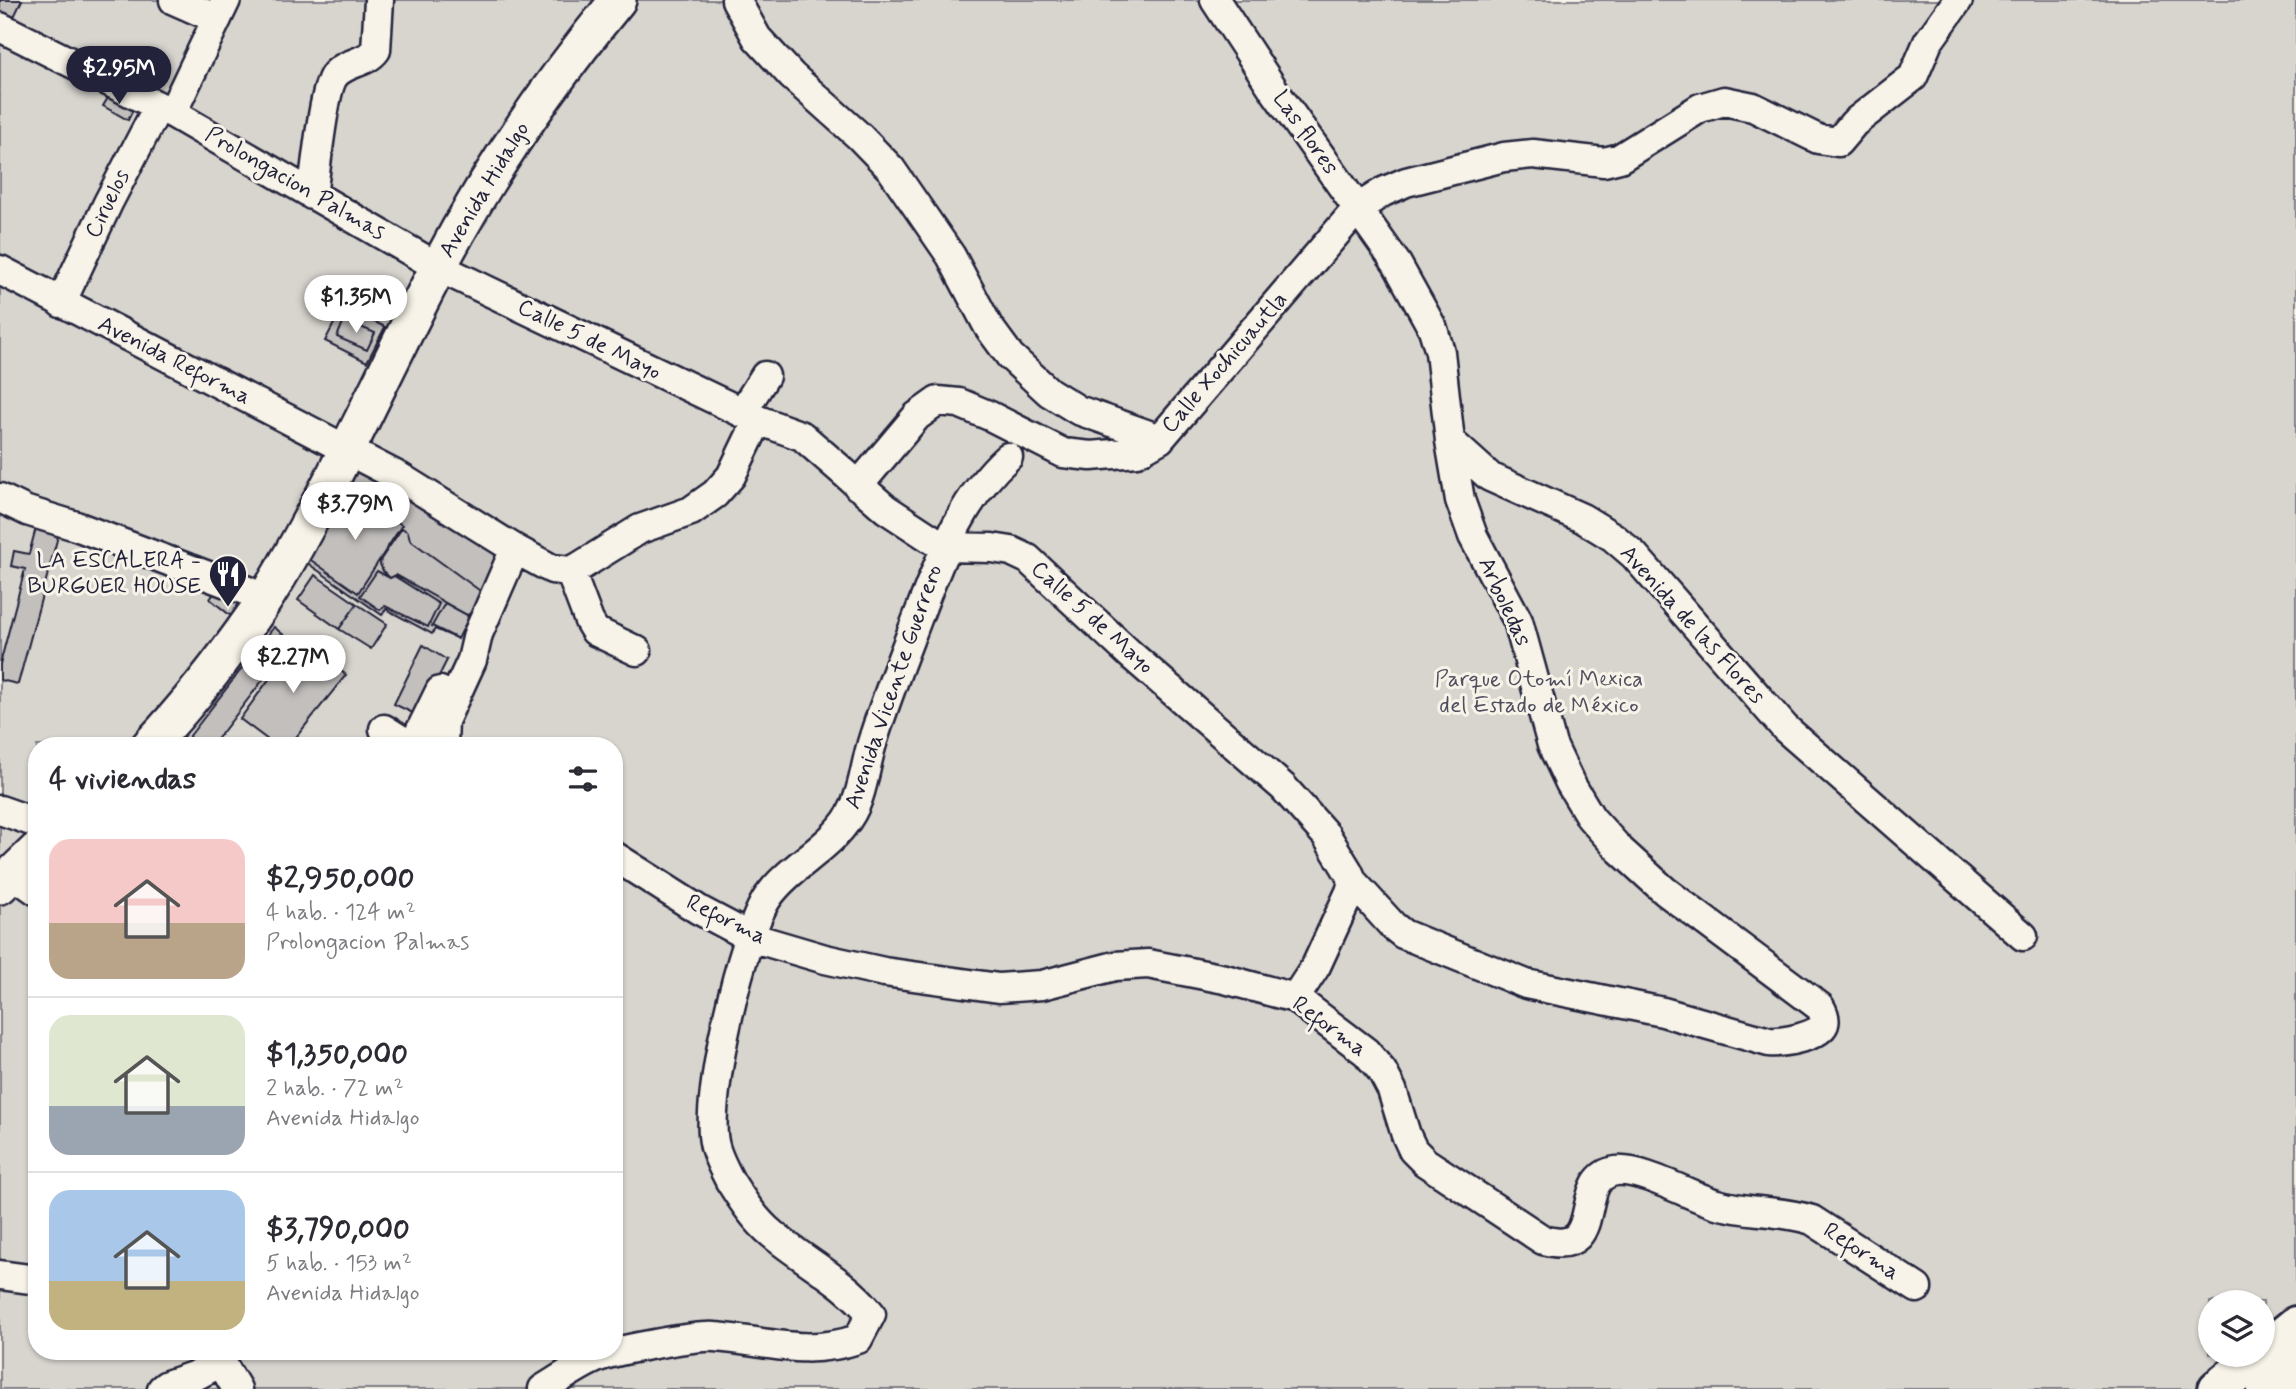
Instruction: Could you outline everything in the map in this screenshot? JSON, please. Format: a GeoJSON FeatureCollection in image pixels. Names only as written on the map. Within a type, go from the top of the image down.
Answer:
{"type":"FeatureCollection","features":[{"type":"Feature","properties":{"kind":"highway"},"geometry":{"type":"LineString","coordinates":[[2275,1343],[2296,1326]]}},
{"type":"Feature","properties":{"kind":"highway"},"geometry":{"type":"LineString","coordinates":[[2267,1389],[2296,1366]]}},
{"type":"Feature","properties":{"kind":"highway"},"geometry":{"type":"LineString","coordinates":[[2218,1389],[2246,1367]]}},
{"type":"Feature","properties":{"kind":"main road","name":"Avenida Hidalgo"},"geometry":{"type":"LineString","coordinates":[[157,737],[196,694],[263,602],[348,450],[438,267],[518,131],[618,0]]}},
{"type":"Feature","properties":{"kind":"street"},"geometry":{"type":"LineString","coordinates":[[174,0],[222,10]]}},
{"type":"Feature","properties":{"kind":"street"},"geometry":{"type":"LineString","coordinates":[[313,195],[327,95],[332,78],[339,71],[371,57],[376,50],[379,0]]}},
{"type":"Feature","properties":{"kind":"street"},"geometry":{"type":"LineString","coordinates":[[736,0],[757,38],[783,67],[859,136],[891,170],[951,256],[988,326],[1010,356],[1049,392],[1078,410],[1160,439]]}},
{"type":"Feature","properties":{"kind":"street","name":"Las flores"},"geometry":{"type":"LineString","coordinates":[[1215,0],[1397,264],[1433,328],[1440,352],[1450,441]]}},
{"type":"Feature","properties":{"kind":"street","name":"Calle Xochicuautla"},"geometry":{"type":"LineString","coordinates":[[858,486],[917,416],[937,401],[970,407],[1063,453],[1091,456],[1137,452],[1160,439],[1357,209],[1382,192],[1406,182],[1504,157],[1534,155],[1604,162],[1620,158],[1700,108],[1724,101],[1753,107],[1818,139],[1838,142],[1854,123],[1913,77],[1928,42],[1958,0]]}},
{"type":"Feature","properties":{"kind":"street","name":"Ciruelos"},"geometry":{"type":"LineString","coordinates":[[61,303],[108,203],[222,10]]}},
{"type":"Feature","properties":{"kind":"street","name":"Prolongacion Palmas"},"geometry":{"type":"LineString","coordinates":[[0,27],[165,110],[438,267]]}},
{"type":"Feature","properties":{"kind":"street","name":"Calle 5 de Mayo"},"geometry":{"type":"LineString","coordinates":[[438,267],[634,363],[750,416],[802,436],[886,509],[944,547],[992,548],[1011,551],[1028,559],[1130,654],[1283,787],[1325,835],[1353,882]]}},
{"type":"Feature","properties":{"kind":"street","name":"Avenida Reforma"},"geometry":{"type":"LineString","coordinates":[[0,270],[348,450]]}},
{"type":"Feature","properties":{"kind":"street"},"geometry":{"type":"LineString","coordinates":[[348,450],[401,478],[515,549],[552,569],[570,571],[640,529],[691,511],[715,494],[731,476],[765,376]]}},
{"type":"Feature","properties":{"kind":"street","name":"Arboledas"},"geometry":{"type":"LineString","coordinates":[[1353,882],[1393,926],[1404,933],[1526,984],[1663,1012],[1769,1042],[1784,1044],[1818,1030],[1824,1024],[1820,1007],[1665,891],[1620,850],[1591,818],[1552,745],[1518,621],[1473,536],[1460,500],[1450,441]]}},
{"type":"Feature","properties":{"kind":"street","name":"Avenida de las Flores"},"geometry":{"type":"LineString","coordinates":[[1450,441],[1490,477],[1582,518],[1613,537],[1633,555],[1785,729],[2023,936]]}},
{"type":"Feature","properties":{"kind":"street","name":"Avenida Vicente Guerrero"},"geometry":{"type":"LineString","coordinates":[[623,1352],[711,1336],[793,1349],[820,1348],[858,1339],[871,1314],[853,1295],[771,1233],[743,1203],[724,1170],[714,1143],[712,1115],[722,1047],[750,937],[767,898],[782,880],[844,826],[856,805],[880,719],[944,547],[981,486],[1008,457]]}},
{"type":"Feature","properties":{"kind":"street"},"geometry":{"type":"LineString","coordinates":[[0,498],[27,511],[76,526],[248,591],[263,602]]}},
{"type":"Feature","properties":{"kind":"street"},"geometry":{"type":"LineString","coordinates":[[443,737],[444,721],[472,660],[478,634],[515,549]]}},
{"type":"Feature","properties":{"kind":"street"},"geometry":{"type":"LineString","coordinates":[[570,571],[589,621],[596,631],[637,651]]}},
{"type":"Feature","properties":{"kind":"street"},"geometry":{"type":"LineString","coordinates":[[416,737],[454,660],[478,634]]}},
{"type":"Feature","properties":{"kind":"street"},"geometry":{"type":"LineString","coordinates":[[384,729],[397,737]]}},
{"type":"Feature","properties":{"kind":"street"},"geometry":{"type":"LineString","coordinates":[[0,810],[28,819]]}},
{"type":"Feature","properties":{"kind":"street","name":"Reforma"},"geometry":{"type":"LineString","coordinates":[[623,862],[699,910],[750,937],[825,959],[884,972],[999,988],[1042,985],[1115,966],[1148,964],[1226,979],[1295,998],[1366,1052],[1382,1071],[1392,1090],[1413,1150],[1425,1161],[1543,1240],[1559,1244],[1572,1241],[1582,1232],[1593,1190],[1602,1177],[1614,1171],[1632,1172],[1718,1204],[1796,1215],[1812,1220],[1917,1288]]}},
{"type":"Feature","properties":{"kind":"street"},"geometry":{"type":"LineString","coordinates":[[1295,998],[1316,966],[1353,882]]}},
{"type":"Feature","properties":{"kind":"street"},"geometry":{"type":"LineString","coordinates":[[0,1275],[28,1279]]}},
{"type":"Feature","properties":{"kind":"street"},"geometry":{"type":"LineString","coordinates":[[162,1389],[199,1374],[216,1360]]}},
{"type":"Feature","properties":{"kind":"street"},"geometry":{"type":"LineString","coordinates":[[222,1360],[237,1389]]}},
{"type":"Feature","properties":{"kind":"street","name":"Avenida Vicente Guerrero"},"geometry":{"type":"LineString","coordinates":[[543,1389],[591,1360]]}},
{"type":"Feature","properties":{"kind":"green space","name":"Parque Otomí Mexica del Estado de México"},"geometry":{"type":"Polygon","coordinates":[[[0,0],[2296,0],[2296,1389],[0,1389],[0,0]]]}},
{"type":"Feature","properties":{"kind":"building"},"geometry":{"type":"Polygon","coordinates":[[[0,0],[22,0],[13,19],[0,13],[0,0]]]}},
{"type":"Feature","properties":{"kind":"building"},"geometry":{"type":"Polygon","coordinates":[[[111,93],[135,106],[128,120],[103,106],[111,93]]]}},
{"type":"Feature","properties":{"kind":"building"},"geometry":{"type":"Polygon","coordinates":[[[343,306],[385,327],[367,362],[325,341],[343,306]]]}},
{"type":"Feature","properties":{"kind":"building"},"geometry":{"type":"Polygon","coordinates":[[[344,320],[375,333],[367,350],[337,337],[344,320]]]}},
{"type":"Feature","properties":{"kind":"building"},"geometry":{"type":"Polygon","coordinates":[[[358,462],[499,550],[474,619],[468,619],[458,639],[435,629],[432,634],[386,609],[382,615],[303,560],[358,462]]]}},
{"type":"Feature","properties":{"kind":"building"},"geometry":{"type":"Polygon","coordinates":[[[351,491],[402,525],[358,593],[308,558],[351,491]]]}},
{"type":"Feature","properties":{"kind":"building"},"geometry":{"type":"Polygon","coordinates":[[[38,520],[61,525],[18,684],[0,680],[0,664],[25,569],[11,566],[14,551],[29,554],[38,520]]]}},
{"type":"Feature","properties":{"kind":"building"},"geometry":{"type":"Polygon","coordinates":[[[402,528],[408,532],[410,540],[479,590],[482,599],[476,610],[467,615],[396,575],[390,578],[383,571],[381,559],[402,528]]]}},
{"type":"Feature","properties":{"kind":"building"},"geometry":{"type":"Polygon","coordinates":[[[377,571],[390,578],[394,576],[439,604],[428,627],[385,606],[380,610],[360,596],[377,571]]]}},
{"type":"Feature","properties":{"kind":"building"},"geometry":{"type":"Polygon","coordinates":[[[315,575],[357,604],[339,629],[298,600],[315,575]]]}},
{"type":"Feature","properties":{"kind":"building","name":"LA ESCALERA - BURGUER HOUSE"},"geometry":{"type":"Polygon","coordinates":[[[221,584],[244,596],[231,616],[210,599],[221,584]]]}},
{"type":"Feature","properties":{"kind":"building"},"geometry":{"type":"Polygon","coordinates":[[[445,603],[467,615],[468,619],[458,639],[432,626],[445,603]]]}},
{"type":"Feature","properties":{"kind":"building"},"geometry":{"type":"Polygon","coordinates":[[[357,604],[387,624],[371,649],[339,629],[357,604]]]}},
{"type":"Feature","properties":{"kind":"building"},"geometry":{"type":"Polygon","coordinates":[[[274,627],[292,642],[219,737],[189,737],[274,627]]]}},
{"type":"Feature","properties":{"kind":"building"},"geometry":{"type":"Polygon","coordinates":[[[300,637],[346,675],[296,737],[264,737],[240,719],[300,637]]]}},
{"type":"Feature","properties":{"kind":"building"},"geometry":{"type":"Polygon","coordinates":[[[423,645],[447,660],[419,716],[394,704],[423,645]]]}},
{"type":"Feature","properties":{"kind":"place","name":"LA ESCALERA - BURGUER HOUSE"},"geometry":{"type":"Point","coordinates":[228,608]}}]}
